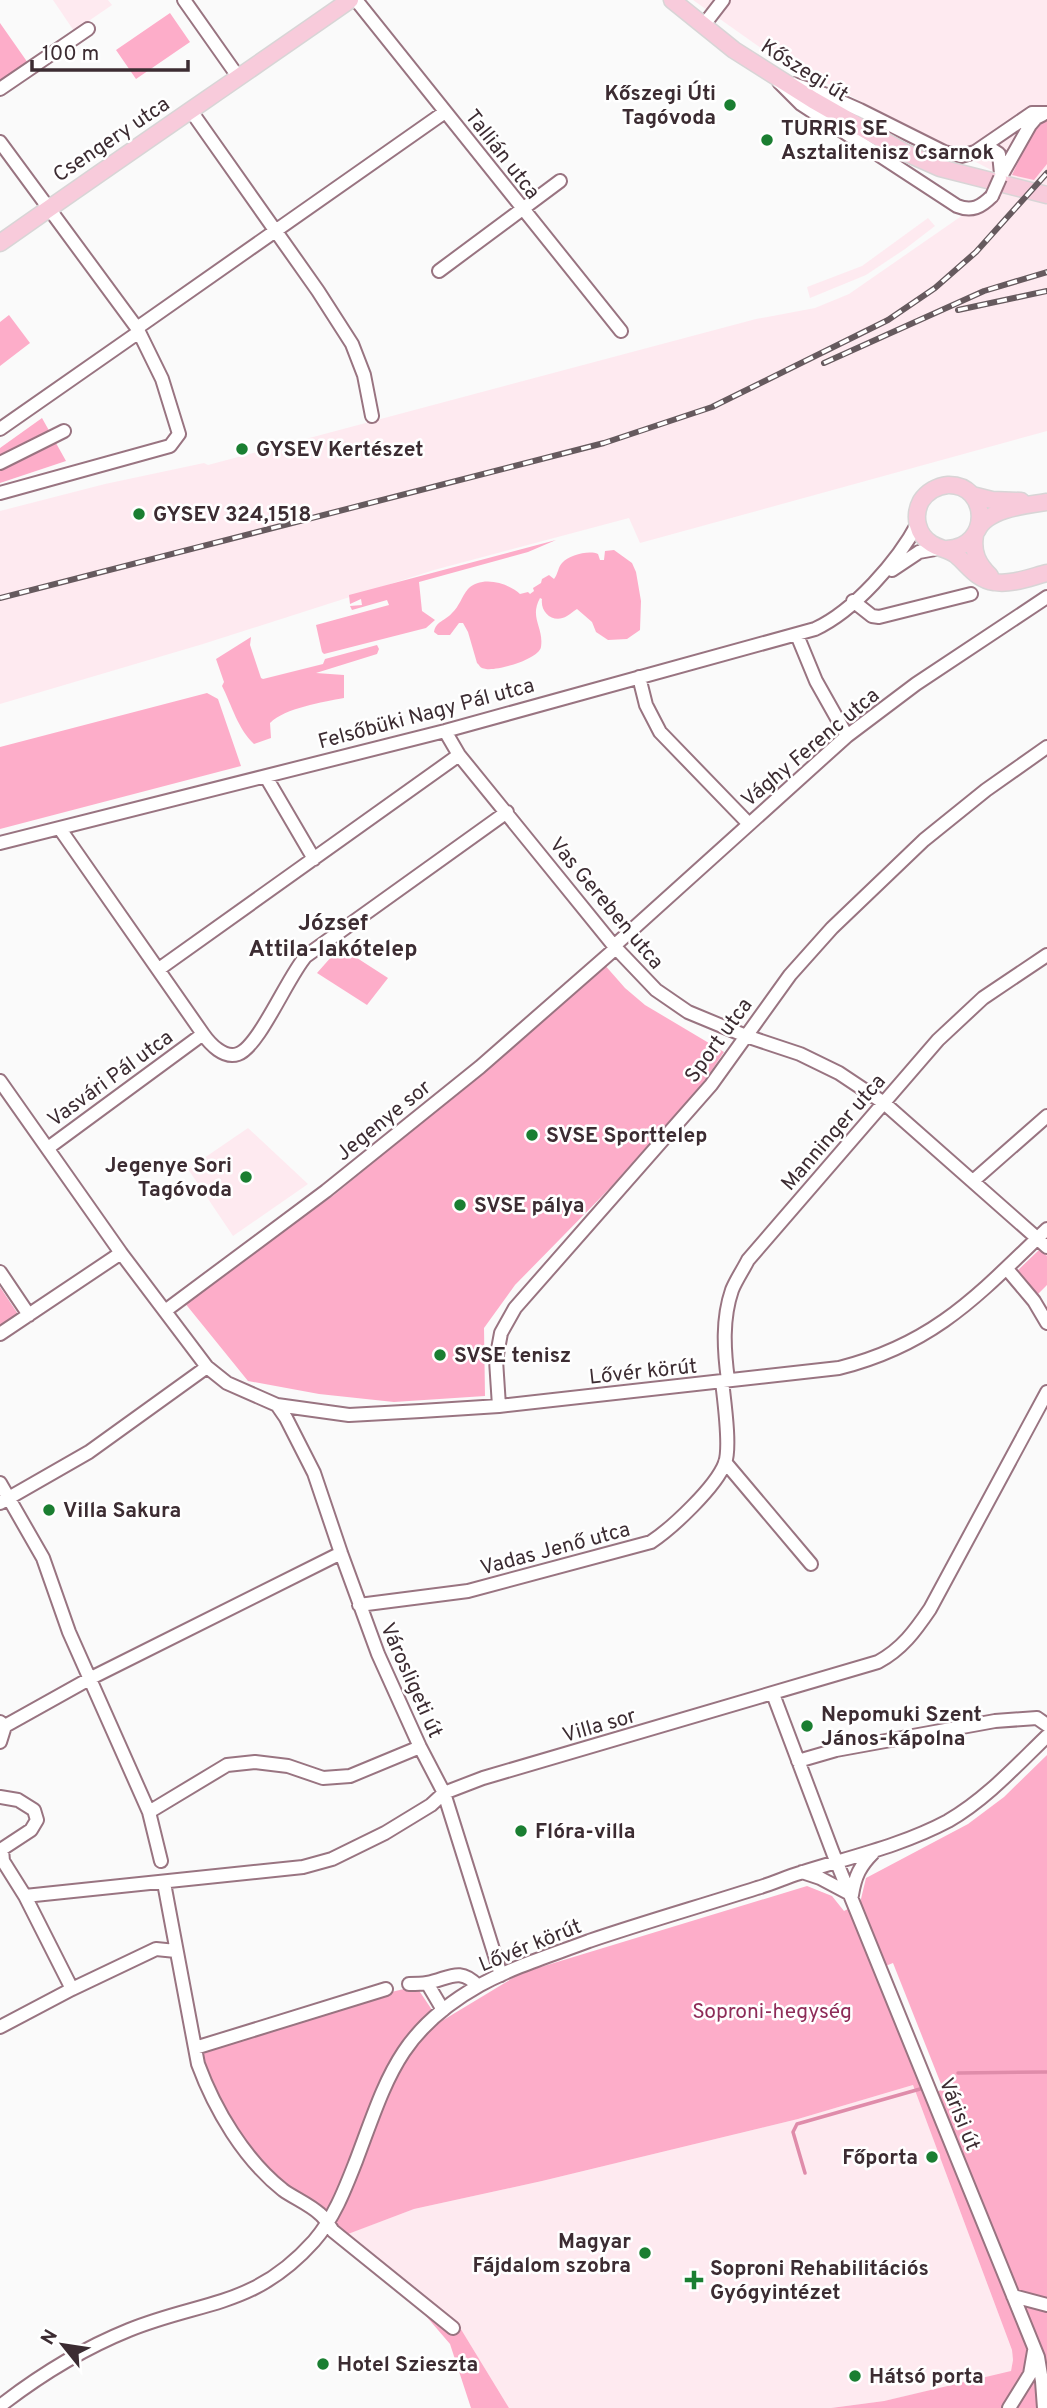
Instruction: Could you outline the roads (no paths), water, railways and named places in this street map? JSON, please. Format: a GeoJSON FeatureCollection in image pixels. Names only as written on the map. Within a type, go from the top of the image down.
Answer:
{"type":"FeatureCollection","features":[{"type":"Feature","properties":{"kind":"main road","name":"Csengery utca"},"geometry":{"type":"LineString","coordinates":[[0,243],[350,0]]}},
{"type":"Feature","properties":{"kind":"main road","name":"Kőszegi út"},"geometry":{"type":"LineString","coordinates":[[672,0],[703,26],[772,74],[854,124],[940,168],[1047,195]]}},
{"type":"Feature","properties":{"kind":"main road"},"geometry":{"type":"LineString","coordinates":[[1044,502],[992,500],[972,495],[957,486],[945,485],[934,489],[922,501],[917,513],[925,539],[944,548],[985,580],[1009,582],[1047,573]]}},
{"type":"Feature","properties":{"kind":"main road"},"geometry":{"type":"LineString","coordinates":[[972,495],[979,509],[980,520],[973,546],[978,562],[997,583]]}},
{"type":"Feature","properties":{"kind":"main road"},"geometry":{"type":"LineString","coordinates":[[944,548],[963,545],[976,533],[980,524],[994,515],[1044,502]]}},
{"type":"Feature","properties":{"kind":"street"},"geometry":{"type":"LineString","coordinates":[[184,0],[239,78]]}},
{"type":"Feature","properties":{"kind":"street","name":"Tallián utca"},"geometry":{"type":"LineString","coordinates":[[356,0],[621,331]]}},
{"type":"Feature","properties":{"kind":"street"},"geometry":{"type":"LineString","coordinates":[[703,26],[723,0]]}},
{"type":"Feature","properties":{"kind":"street"},"geometry":{"type":"LineString","coordinates":[[0,89],[88,29]]}},
{"type":"Feature","properties":{"kind":"street"},"geometry":{"type":"LineString","coordinates":[[772,74],[860,110],[944,152],[961,156],[984,147],[1032,113],[1046,113]]}},
{"type":"Feature","properties":{"kind":"street"},"geometry":{"type":"LineString","coordinates":[[772,74],[801,104],[957,206],[972,209],[984,204],[992,195],[1030,125],[1046,113]]}},
{"type":"Feature","properties":{"kind":"street"},"geometry":{"type":"LineString","coordinates":[[191,111],[276,230],[352,344],[364,374],[372,416]]}},
{"type":"Feature","properties":{"kind":"street"},"geometry":{"type":"LineString","coordinates":[[0,429],[445,112]]}},
{"type":"Feature","properties":{"kind":"street"},"geometry":{"type":"LineString","coordinates":[[0,142],[138,330],[162,379],[179,434],[170,446],[0,493]]}},
{"type":"Feature","properties":{"kind":"street"},"geometry":{"type":"LineString","coordinates":[[984,147],[999,154],[1002,164],[1000,178]]}},
{"type":"Feature","properties":{"kind":"street"},"geometry":{"type":"LineString","coordinates":[[439,271],[560,181]]}},
{"type":"Feature","properties":{"kind":"street"},"geometry":{"type":"LineString","coordinates":[[0,464],[64,431]]}},
{"type":"Feature","properties":{"kind":"street"},"geometry":{"type":"LineString","coordinates":[[877,580],[903,550],[918,523]]}},
{"type":"Feature","properties":{"kind":"street"},"geometry":{"type":"LineString","coordinates":[[877,580],[919,552],[944,548]]}},
{"type":"Feature","properties":{"kind":"street","name":"Felsőbüki Nagy Pál utca"},"geometry":{"type":"LineString","coordinates":[[0,843],[445,731],[797,635],[833,620],[877,580]]}},
{"type":"Feature","properties":{"kind":"street"},"geometry":{"type":"LineString","coordinates":[[853,601],[872,616],[878,617],[971,594]]}},
{"type":"Feature","properties":{"kind":"street","name":"Vághy Ferenc utca"},"geometry":{"type":"LineString","coordinates":[[615,947],[847,736],[916,684],[1047,597]]}},
{"type":"Feature","properties":{"kind":"street"},"geometry":{"type":"LineString","coordinates":[[797,635],[816,681],[847,736]]}},
{"type":"Feature","properties":{"kind":"street"},"geometry":{"type":"LineString","coordinates":[[639,677],[646,705],[660,732],[749,824]]}},
{"type":"Feature","properties":{"kind":"street","name":"Vas Gereben utca"},"geometry":{"type":"LineString","coordinates":[[445,731],[459,755],[615,947],[641,976],[668,1000],[688,1012],[746,1036],[800,1054],[839,1073],[884,1103],[1042,1243]]}},
{"type":"Feature","properties":{"kind":"street","name":"Sport utca"},"geometry":{"type":"LineString","coordinates":[[499,1406],[496,1360],[501,1333],[515,1308],[704,1094],[790,975],[832,928],[952,816],[1047,747]]}},
{"type":"Feature","properties":{"kind":"street"},"geometry":{"type":"LineString","coordinates":[[159,969],[459,755]]}},
{"type":"Feature","properties":{"kind":"street"},"geometry":{"type":"LineString","coordinates":[[266,777],[314,859]]}},
{"type":"Feature","properties":{"kind":"street","name":"Vasvári Pál utca"},"geometry":{"type":"LineString","coordinates":[[48,1149],[203,1034],[210,1044],[219,1050],[229,1054],[241,1053],[255,1041],[296,968],[306,956],[507,812]]}},
{"type":"Feature","properties":{"kind":"street"},"geometry":{"type":"LineString","coordinates":[[60,829],[203,1034]]}},
{"type":"Feature","properties":{"kind":"street","name":"Jegenye sor"},"geometry":{"type":"LineString","coordinates":[[165,1311],[295,1215],[480,1067],[615,947]]}},
{"type":"Feature","properties":{"kind":"street","name":"Manninger utca"},"geometry":{"type":"LineString","coordinates":[[725,1381],[726,1319],[732,1290],[748,1260],[939,1040],[983,998],[1047,955]]}},
{"type":"Feature","properties":{"kind":"street","name":"Lővér körút"},"geometry":{"type":"LineString","coordinates":[[0,1081],[121,1253],[207,1367],[227,1383],[277,1405],[349,1415],[499,1406],[839,1368],[883,1354],[931,1331],[1042,1243],[1047,1229]]}},
{"type":"Feature","properties":{"kind":"street"},"geometry":{"type":"LineString","coordinates":[[0,1105],[11,1097]]}},
{"type":"Feature","properties":{"kind":"street"},"geometry":{"type":"LineString","coordinates":[[973,1181],[1047,1116]]}},
{"type":"Feature","properties":{"kind":"street"},"geometry":{"type":"LineString","coordinates":[[0,1334],[121,1253]]}},
{"type":"Feature","properties":{"kind":"street"},"geometry":{"type":"LineString","coordinates":[[1007,1269],[1034,1301],[1047,1324]]}},
{"type":"Feature","properties":{"kind":"street"},"geometry":{"type":"LineString","coordinates":[[0,1272],[29,1315]]}},
{"type":"Feature","properties":{"kind":"street"},"geometry":{"type":"LineString","coordinates":[[5,1501],[89,1452],[207,1367]]}},
{"type":"Feature","properties":{"kind":"street"},"geometry":{"type":"LineString","coordinates":[[725,1381],[726,1462],[811,1564]]}},
{"type":"Feature","properties":{"kind":"street","name":"Villa sor"},"geometry":{"type":"LineString","coordinates":[[25,1896],[303,1867],[332,1859],[385,1833],[431,1805],[444,1793],[483,1778],[878,1662],[892,1654],[918,1628],[1047,1392]]}},
{"type":"Feature","properties":{"kind":"street","name":"Városligeti út"},"geometry":{"type":"LineString","coordinates":[[277,1405],[314,1473],[359,1605],[420,1747],[444,1793],[500,1975]]}},
{"type":"Feature","properties":{"kind":"street","name":"Vadas Jenő utca"},"geometry":{"type":"LineString","coordinates":[[359,1605],[468,1591],[651,1542],[666,1532],[713,1484],[726,1462]]}},
{"type":"Feature","properties":{"kind":"street"},"geometry":{"type":"LineString","coordinates":[[0,1483],[5,1501],[43,1558],[69,1632],[149,1812],[161,1861]]}},
{"type":"Feature","properties":{"kind":"street"},"geometry":{"type":"LineString","coordinates":[[0,1742],[2,1724],[341,1553]]}},
{"type":"Feature","properties":{"kind":"street","name":"Várisi út"},"geometry":{"type":"LineString","coordinates":[[773,1694],[838,1863],[1034,2347],[1040,2367],[1044,2408]]}},
{"type":"Feature","properties":{"kind":"street"},"geometry":{"type":"LineString","coordinates":[[798,1761],[836,1750],[995,1721],[1037,1718],[1047,1726]]}},
{"type":"Feature","properties":{"kind":"street","name":"Lővér körút"},"geometry":{"type":"LineString","coordinates":[[0,2406],[55,2367],[99,2343],[133,2328],[234,2298],[259,2287],[294,2261],[330,2227],[390,2072],[406,2046],[443,2010],[478,1986],[500,1975],[637,1924],[760,1888],[801,1872],[874,1852],[918,1836],[951,1819],[994,1788],[1047,1736]]}},
{"type":"Feature","properties":{"kind":"street"},"geometry":{"type":"LineString","coordinates":[[149,1812],[227,1765],[255,1762],[288,1766],[323,1778],[351,1776],[420,1747]]}},
{"type":"Feature","properties":{"kind":"street"},"geometry":{"type":"LineString","coordinates":[[0,1797],[27,1805],[34,1810],[37,1820],[31,1830],[2,1849],[3,1861],[25,1896],[72,1989]]}},
{"type":"Feature","properties":{"kind":"street"},"geometry":{"type":"LineString","coordinates":[[801,1872],[820,1878],[852,1895],[855,1877],[862,1864],[874,1852]]}},
{"type":"Feature","properties":{"kind":"street"},"geometry":{"type":"LineString","coordinates":[[164,1883],[198,2064],[230,2129],[247,2153],[283,2190],[320,2214],[330,2227],[453,2328]]}},
{"type":"Feature","properties":{"kind":"street"},"geometry":{"type":"LineString","coordinates":[[0,2027],[156,1949],[176,1951]]}},
{"type":"Feature","properties":{"kind":"street"},"geometry":{"type":"LineString","coordinates":[[410,1984],[460,1975],[469,1977],[478,1986]]}},
{"type":"Feature","properties":{"kind":"street"},"geometry":{"type":"LineString","coordinates":[[426,1983],[443,2010]]}},
{"type":"Feature","properties":{"kind":"street"},"geometry":{"type":"LineString","coordinates":[[195,2048],[386,1989]]}},
{"type":"Feature","properties":{"kind":"street"},"geometry":{"type":"LineString","coordinates":[[1013,2296],[1047,2305]]}},
{"type":"Feature","properties":{"kind":"street"},"geometry":{"type":"LineString","coordinates":[[1009,2408],[1030,2374],[1034,2347]]}},
{"type":"Feature","properties":{"kind":"waterway"},"geometry":{"type":"LineString","coordinates":[[958,2073],[1047,2072]]}},
{"type":"Feature","properties":{"kind":"waterway"},"geometry":{"type":"LineString","coordinates":[[805,2173],[793,2132],[797,2124],[920,2089]]}},
{"type":"Feature","properties":{"kind":"railway"},"geometry":{"type":"LineString","coordinates":[[0,598],[604,443],[712,407],[888,320],[935,288],[976,252],[1047,173]]}},
{"type":"Feature","properties":{"kind":"railway"},"geometry":{"type":"LineString","coordinates":[[824,363],[984,291],[1047,272]]}},
{"type":"Feature","properties":{"kind":"railway"},"geometry":{"type":"LineString","coordinates":[[958,310],[1047,291]]}},
{"type":"Feature","properties":{"kind":"place","name":"Kőszegi Úti Tagóvoda"},"geometry":{"type":"Point","coordinates":[730,105]}},
{"type":"Feature","properties":{"kind":"place","name":"TURRIS SE Asztalitenisz Csarnok"},"geometry":{"type":"Point","coordinates":[767,140]}},
{"type":"Feature","properties":{"kind":"place","name":"GYSEV Kertészet"},"geometry":{"type":"Point","coordinates":[242,449]}},
{"type":"Feature","properties":{"kind":"place","name":"GYSEV 324,1518"},"geometry":{"type":"Point","coordinates":[139,514]}},
{"type":"Feature","properties":{"kind":"place","name":"SVSE Sporttelep"},"geometry":{"type":"Point","coordinates":[532,1135]}},
{"type":"Feature","properties":{"kind":"place","name":"Jegenye Sori Tagóvoda"},"geometry":{"type":"Point","coordinates":[246,1177]}},
{"type":"Feature","properties":{"kind":"place","name":"SVSE pálya"},"geometry":{"type":"Point","coordinates":[460,1205]}},
{"type":"Feature","properties":{"kind":"place","name":"SVSE tenisz"},"geometry":{"type":"Point","coordinates":[440,1355]}},
{"type":"Feature","properties":{"kind":"place","name":"Villa Sakura"},"geometry":{"type":"Point","coordinates":[49,1510]}},
{"type":"Feature","properties":{"kind":"place","name":"Nepomuki Szent János-kápolna"},"geometry":{"type":"Point","coordinates":[807,1726]}},
{"type":"Feature","properties":{"kind":"place","name":"Flóra-villa"},"geometry":{"type":"Point","coordinates":[521,1831]}},
{"type":"Feature","properties":{"kind":"place","name":"Főporta"},"geometry":{"type":"Point","coordinates":[932,2157]}},
{"type":"Feature","properties":{"kind":"place","name":"Magyar Fájdalom szobra"},"geometry":{"type":"Point","coordinates":[645,2253]}},
{"type":"Feature","properties":{"kind":"place","name":"Soproni Rehabilitációs Gyógyintézet"},"geometry":{"type":"Point","coordinates":[694,2280]}},
{"type":"Feature","properties":{"kind":"place","name":"Hotel Szieszta"},"geometry":{"type":"Point","coordinates":[323,2364]}},
{"type":"Feature","properties":{"kind":"place","name":"Hátsó porta"},"geometry":{"type":"Point","coordinates":[855,2376]}},
{"type":"Feature","properties":{"kind":"district","name":"József Attila-lakótelep"},"geometry":{"type":"Point","coordinates":[333,935]}},
{"type":"Feature","properties":{"kind":"park label","name":"Soproni-hegység"},"geometry":{"type":"Point","coordinates":[772,2011]}}]}
